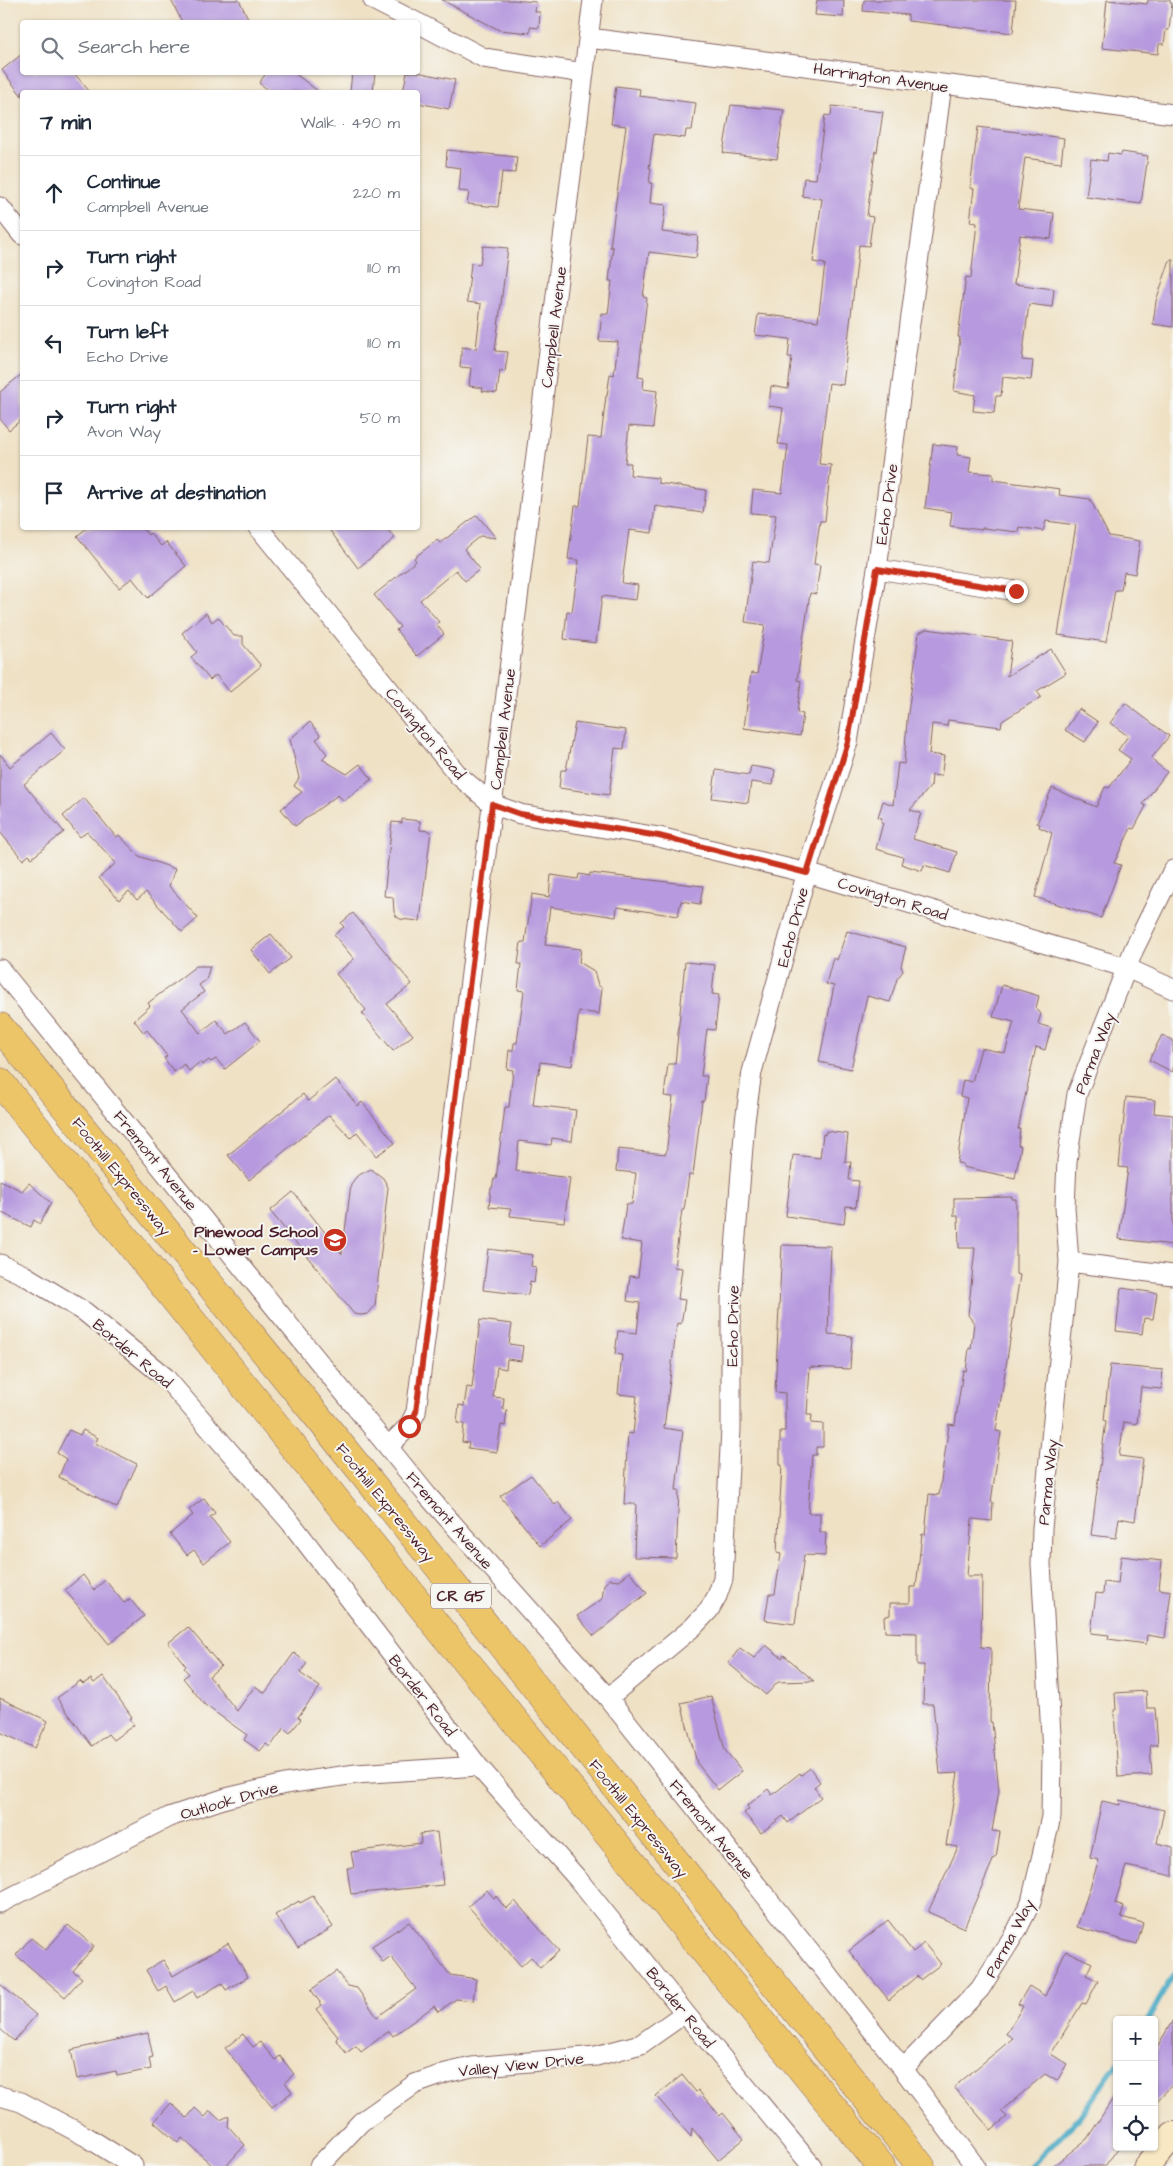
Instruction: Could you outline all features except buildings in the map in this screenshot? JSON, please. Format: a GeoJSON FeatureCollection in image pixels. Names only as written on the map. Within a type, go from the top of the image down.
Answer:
{"type":"FeatureCollection","features":[{"type":"Feature","properties":{"kind":"highway","name":"Foothill Expressway"},"geometry":{"type":"LineString","coordinates":[[0,1027],[326,1426],[921,2166]]}},
{"type":"Feature","properties":{"kind":"highway","name":"Foothill Expressway"},"geometry":{"type":"LineString","coordinates":[[0,1082],[446,1637],[881,2166]]}},
{"type":"Feature","properties":{"kind":"street"},"geometry":{"type":"LineString","coordinates":[[373,0],[411,20]]}},
{"type":"Feature","properties":{"kind":"street","name":"Campbell Avenue"},"geometry":{"type":"LineString","coordinates":[[388,1447],[409,1426],[416,1412],[593,0]]}},
{"type":"Feature","properties":{"kind":"street"},"geometry":{"type":"LineString","coordinates":[[420,25],[484,58],[584,73]]}},
{"type":"Feature","properties":{"kind":"street","name":"Harrington Avenue"},"geometry":{"type":"LineString","coordinates":[[588,38],[1173,114]]}},
{"type":"Feature","properties":{"kind":"street","name":"Echo Drive"},"geometry":{"type":"LineString","coordinates":[[608,1698],[699,1622],[710,1610],[723,1579],[731,1429],[731,1300],[745,1121],[752,1072],[807,873],[848,742],[877,569],[942,85]]}},
{"type":"Feature","properties":{"kind":"street"},"geometry":{"type":"LineString","coordinates":[[0,207],[20,232]]}},
{"type":"Feature","properties":{"kind":"street","name":"Covington Road"},"geometry":{"type":"LineString","coordinates":[[261,530],[459,776],[492,804],[520,814],[659,836],[807,873],[1127,968],[1173,989]]}},
{"type":"Feature","properties":{"kind":"street"},"geometry":{"type":"LineString","coordinates":[[877,569],[1016,591]]}},
{"type":"Feature","properties":{"kind":"street","name":"Parma Way"},"geometry":{"type":"LineString","coordinates":[[903,2068],[980,1989],[1017,1930],[1031,1902],[1051,1817],[1052,1752],[1041,1564],[1042,1528],[1069,1262],[1065,1207],[1067,1170],[1077,1094],[1127,968],[1173,870]]}},
{"type":"Feature","properties":{"kind":"street","name":"Fremont Avenue"},"geometry":{"type":"LineString","coordinates":[[0,969],[427,1495],[608,1698],[903,2068],[974,2166]]}},
{"type":"Feature","properties":{"kind":"street"},"geometry":{"type":"LineString","coordinates":[[1069,1262],[1173,1275]]}},
{"type":"Feature","properties":{"kind":"street","name":"Border Road"},"geometry":{"type":"LineString","coordinates":[[0,1264],[24,1275],[84,1312],[165,1377],[289,1520],[478,1766],[577,1878],[684,2013],[812,2166]]}},
{"type":"Feature","properties":{"kind":"street","name":"Outlook Drive"},"geometry":{"type":"LineString","coordinates":[[0,1903],[169,1818],[226,1798],[285,1784],[356,1774],[478,1766]]}},
{"type":"Feature","properties":{"kind":"street","name":"Valley View Drive"},"geometry":{"type":"LineString","coordinates":[[319,2166],[360,2122],[415,2084],[446,2072],[472,2067],[596,2056],[641,2044],[684,2013]]}},
{"type":"Feature","properties":{"kind":"street"},"geometry":{"type":"LineString","coordinates":[[0,2096],[21,2102],[79,2132],[133,2166]]}},
{"type":"Feature","properties":{"kind":"street"},"geometry":{"type":"LineString","coordinates":[[1147,2166],[1173,2135]]}},
{"type":"Feature","properties":{"kind":"waterway"},"geometry":{"type":"LineString","coordinates":[[1150,2016],[1173,1975]]}},
{"type":"Feature","properties":{"kind":"waterway"},"geometry":{"type":"LineString","coordinates":[[1031,2166],[1079,2118],[1113,2070]]}},
{"type":"Feature","properties":{"kind":"place","name":"Pinewood School - Lower Campus"},"geometry":{"type":"Point","coordinates":[335,1240]}},
{"type":"Feature","properties":{"kind":"route"},"geometry":{"type":"LineString","coordinates":[[409,1426],[416,1412],[492,804],[520,814],[659,836],[807,873],[848,742],[877,569],[1016,591]]}}]}
